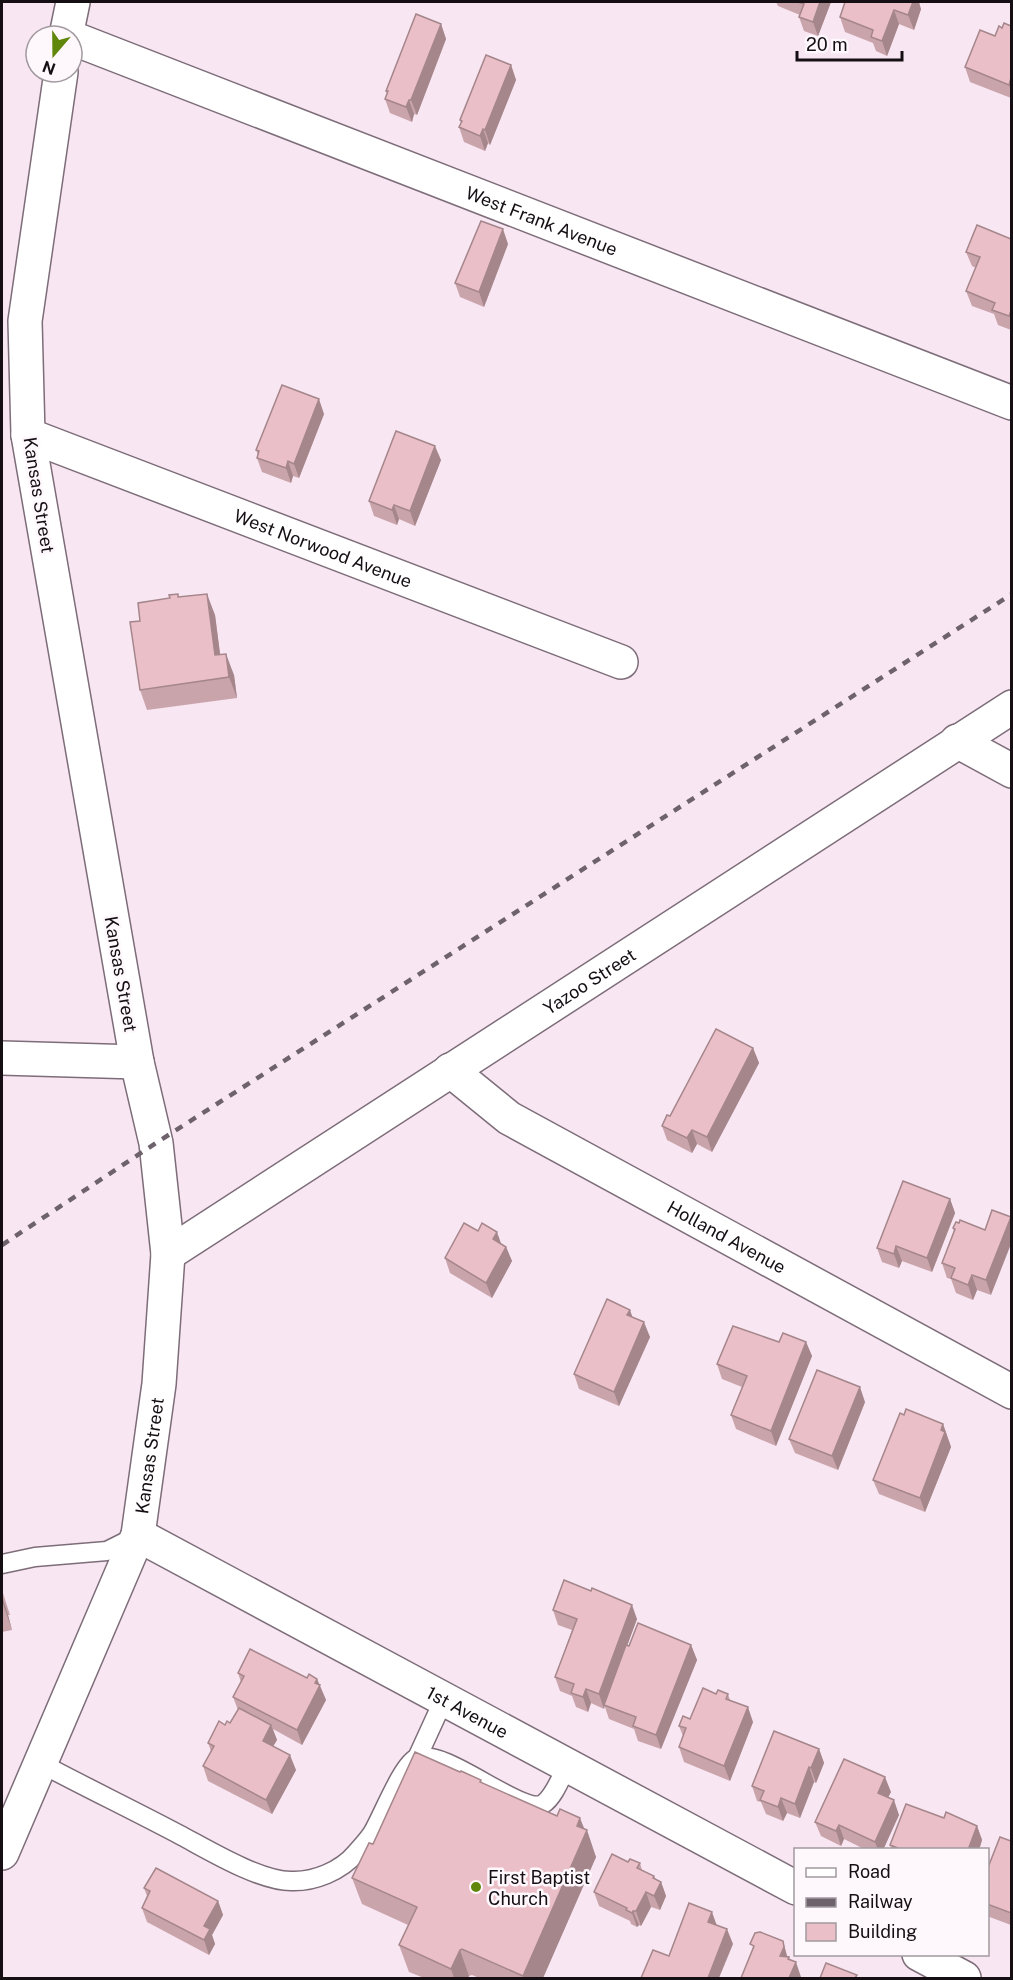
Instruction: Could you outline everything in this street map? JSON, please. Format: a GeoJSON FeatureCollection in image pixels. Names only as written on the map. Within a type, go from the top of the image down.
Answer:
{"type":"FeatureCollection","features":[{"type":"Feature","properties":{"kind":"street"},"geometry":{"type":"LineString","coordinates":[[69,24],[73,2]]}},
{"type":"Feature","properties":{"kind":"street","name":"West Frank Avenue"},"geometry":{"type":"LineString","coordinates":[[84,43],[1011,403]]}},
{"type":"Feature","properties":{"kind":"street","name":"Kansas Street"},"geometry":{"type":"LineString","coordinates":[[5,1836],[40,1763],[138,1535],[159,1384],[168,1254],[156,1143],[136,1062],[28,435],[25,321],[59,84]]}},
{"type":"Feature","properties":{"kind":"street","name":"West Norwood Avenue"},"geometry":{"type":"LineString","coordinates":[[28,435],[621,662]]}},
{"type":"Feature","properties":{"kind":"street","name":"Yazoo Street"},"geometry":{"type":"LineString","coordinates":[[168,1254],[1011,706]]}},
{"type":"Feature","properties":{"kind":"street"},"geometry":{"type":"LineString","coordinates":[[957,741],[1011,771]]}},
{"type":"Feature","properties":{"kind":"street"},"geometry":{"type":"LineString","coordinates":[[2,1058],[136,1062]]}},
{"type":"Feature","properties":{"kind":"street","name":"Holland Avenue"},"geometry":{"type":"LineString","coordinates":[[450,1070],[509,1118],[1011,1392]]}},
{"type":"Feature","properties":{"kind":"street","name":"1st Avenue"},"geometry":{"type":"LineString","coordinates":[[138,1535],[794,1887]]}},
{"type":"Feature","properties":{"kind":"street"},"geometry":{"type":"LineString","coordinates":[[923,1956],[964,1978]]}},
{"type":"Feature","properties":{"kind":"lane"},"geometry":{"type":"LineString","coordinates":[[2,1564],[57,1554],[107,1551],[138,1535]]}},
{"type":"Feature","properties":{"kind":"lane"},"geometry":{"type":"LineString","coordinates":[[40,1763],[211,1851],[272,1878],[291,1881],[333,1872],[352,1858],[373,1833],[407,1767],[417,1758],[444,1699]]}},
{"type":"Feature","properties":{"kind":"lane"},"geometry":{"type":"LineString","coordinates":[[417,1758],[428,1758],[448,1765],[524,1804],[536,1806],[543,1804],[551,1796],[567,1766]]}},
{"type":"Feature","properties":{"kind":"building"},"geometry":{"type":"Polygon","coordinates":[[[798,2],[820,2],[813,22],[799,17],[804,4],[798,2]]]}},
{"type":"Feature","properties":{"kind":"building"},"geometry":{"type":"Polygon","coordinates":[[[845,2],[913,2],[908,15],[894,10],[882,41],[871,37],[873,30],[840,17],[845,2]]]}},
{"type":"Feature","properties":{"kind":"building"},"geometry":{"type":"Polygon","coordinates":[[[416,14],[441,24],[411,100],[406,107],[385,99],[388,91],[386,91],[416,14]]]}},
{"type":"Feature","properties":{"kind":"building"},"geometry":{"type":"Polygon","coordinates":[[[1004,23],[1011,26],[1009,85],[965,67],[980,30],[995,36],[999,26],[1002,28],[1004,23]]]}},
{"type":"Feature","properties":{"kind":"building"},"geometry":{"type":"Polygon","coordinates":[[[486,55],[511,65],[485,130],[483,129],[480,136],[459,127],[486,55]]]}},
{"type":"Feature","properties":{"kind":"building"},"geometry":{"type":"Polygon","coordinates":[[[481,221],[503,229],[479,292],[455,283],[481,221]]]}},
{"type":"Feature","properties":{"kind":"building"},"geometry":{"type":"Polygon","coordinates":[[[977,225],[1011,239],[1011,311],[1009,316],[992,310],[995,303],[966,291],[980,257],[966,252],[977,225]]]}},
{"type":"Feature","properties":{"kind":"building"},"geometry":{"type":"Polygon","coordinates":[[[282,385],[319,399],[294,464],[288,461],[286,468],[257,458],[259,451],[256,450],[282,385]]]}},
{"type":"Feature","properties":{"kind":"building"},"geometry":{"type":"Polygon","coordinates":[[[396,431],[435,446],[410,511],[394,505],[392,510],[369,501],[396,431]]]}},
{"type":"Feature","properties":{"kind":"building"},"geometry":{"type":"Polygon","coordinates":[[[178,594],[178,597],[207,594],[215,655],[226,654],[229,677],[140,690],[130,622],[140,621],[138,603],[170,598],[169,595],[178,594]]]}},
{"type":"Feature","properties":{"kind":"building"},"geometry":{"type":"Polygon","coordinates":[[[716,1029],[753,1048],[707,1137],[692,1130],[687,1138],[662,1126],[667,1115],[670,1116],[716,1029]]]}},
{"type":"Feature","properties":{"kind":"building"},"geometry":{"type":"Polygon","coordinates":[[[903,1181],[950,1199],[927,1258],[896,1246],[894,1254],[877,1248],[903,1181]]]}},
{"type":"Feature","properties":{"kind":"building"},"geometry":{"type":"Polygon","coordinates":[[[992,1210],[1011,1217],[986,1280],[972,1275],[968,1285],[951,1278],[955,1268],[942,1263],[956,1222],[959,1223],[960,1220],[985,1230],[992,1210]]]}},
{"type":"Feature","properties":{"kind":"building"},"geometry":{"type":"Polygon","coordinates":[[[464,1223],[478,1231],[482,1223],[497,1232],[493,1239],[506,1247],[486,1283],[445,1258],[464,1223]]]}},
{"type":"Feature","properties":{"kind":"building"},"geometry":{"type":"Polygon","coordinates":[[[607,1299],[630,1310],[627,1315],[644,1322],[614,1392],[574,1374],[607,1299]]]}},
{"type":"Feature","properties":{"kind":"building"},"geometry":{"type":"Polygon","coordinates":[[[733,1326],[779,1342],[783,1333],[806,1342],[771,1431],[731,1415],[747,1376],[717,1364],[733,1326]]]}},
{"type":"Feature","properties":{"kind":"building"},"geometry":{"type":"Polygon","coordinates":[[[817,1370],[860,1387],[832,1456],[789,1439],[817,1370]]]}},
{"type":"Feature","properties":{"kind":"building"},"geometry":{"type":"Polygon","coordinates":[[[906,1409],[943,1424],[941,1430],[945,1432],[920,1498],[873,1480],[900,1413],[904,1415],[906,1409]]]}},
{"type":"Feature","properties":{"kind":"building"},"geometry":{"type":"Polygon","coordinates":[[[564,1580],[591,1591],[592,1588],[632,1605],[599,1694],[586,1689],[583,1697],[571,1693],[574,1684],[555,1677],[577,1619],[553,1610],[564,1580]]]}},
{"type":"Feature","properties":{"kind":"building"},"geometry":{"type":"Polygon","coordinates":[[[638,1623],[691,1645],[656,1735],[633,1726],[636,1717],[604,1705],[626,1645],[629,1646],[638,1623]]]}},
{"type":"Feature","properties":{"kind":"building"},"geometry":{"type":"Polygon","coordinates":[[[250,1649],[307,1678],[309,1674],[317,1679],[315,1683],[320,1685],[297,1730],[233,1697],[244,1676],[238,1673],[250,1649]]]}},
{"type":"Feature","properties":{"kind":"building"},"geometry":{"type":"Polygon","coordinates":[[[703,1688],[716,1694],[718,1690],[728,1694],[726,1699],[748,1707],[724,1766],[679,1747],[686,1728],[679,1726],[683,1716],[690,1719],[703,1688]]]}},
{"type":"Feature","properties":{"kind":"building"},"geometry":{"type":"Polygon","coordinates":[[[239,1708],[271,1725],[263,1741],[290,1755],[266,1800],[203,1766],[214,1746],[208,1743],[219,1721],[225,1725],[227,1721],[230,1723],[239,1708]]]}},
{"type":"Feature","properties":{"kind":"building"},"geometry":{"type":"Polygon","coordinates":[[[774,1731],[819,1749],[811,1768],[809,1767],[795,1804],[781,1798],[778,1807],[760,1800],[764,1791],[752,1786],[774,1731]]]}},
{"type":"Feature","properties":{"kind":"building","name":"First Baptist Church"},"geometry":{"type":"Polygon","coordinates":[[[415,1752],[557,1816],[560,1809],[580,1818],[577,1826],[587,1830],[523,1976],[462,1949],[451,1969],[399,1945],[417,1907],[352,1878],[369,1843],[373,1844],[415,1752]]]}},
{"type":"Feature","properties":{"kind":"building"},"geometry":{"type":"Polygon","coordinates":[[[844,1759],[885,1777],[878,1793],[894,1800],[875,1842],[839,1825],[836,1831],[815,1822],[844,1759]]]}},
{"type":"Feature","properties":{"kind":"building"},"geometry":{"type":"Polygon","coordinates":[[[906,1804],[944,1818],[946,1812],[977,1826],[969,1848],[898,1848],[890,1845],[906,1804]]]}},
{"type":"Feature","properties":{"kind":"building"},"geometry":{"type":"Polygon","coordinates":[[[1000,1837],[1011,1841],[1011,1913],[989,1905],[989,1865],[1000,1837]]]}},
{"type":"Feature","properties":{"kind":"building"},"geometry":{"type":"Polygon","coordinates":[[[612,1854],[628,1862],[630,1859],[640,1863],[637,1868],[661,1882],[654,1896],[646,1892],[636,1911],[632,1913],[626,1910],[627,1908],[594,1892],[612,1854]]]}},
{"type":"Feature","properties":{"kind":"building"},"geometry":{"type":"Polygon","coordinates":[[[156,1868],[218,1901],[204,1926],[210,1929],[204,1940],[142,1908],[150,1891],[144,1888],[156,1868]]]}},
{"type":"Feature","properties":{"kind":"building"},"geometry":{"type":"Polygon","coordinates":[[[689,1903],[712,1912],[708,1922],[727,1929],[708,1978],[641,1978],[653,1950],[669,1956],[689,1903]]]}},
{"type":"Feature","properties":{"kind":"building"},"geometry":{"type":"Polygon","coordinates":[[[760,1932],[783,1941],[784,1947],[780,1956],[789,1957],[788,1959],[796,1962],[789,1978],[741,1978],[754,1946],[750,1944],[755,1933],[760,1932]]]}},
{"type":"Feature","properties":{"kind":"building"},"geometry":{"type":"Polygon","coordinates":[[[826,1963],[857,1975],[855,1978],[820,1978],[826,1963]]]}},
{"type":"Feature","properties":{"kind":"railway"},"geometry":{"type":"LineString","coordinates":[[2,1245],[156,1143],[1012,594]]}},
{"type":"Feature","properties":{"kind":"place","name":"First Baptist Church"},"geometry":{"type":"Point","coordinates":[476,1887]}}]}
